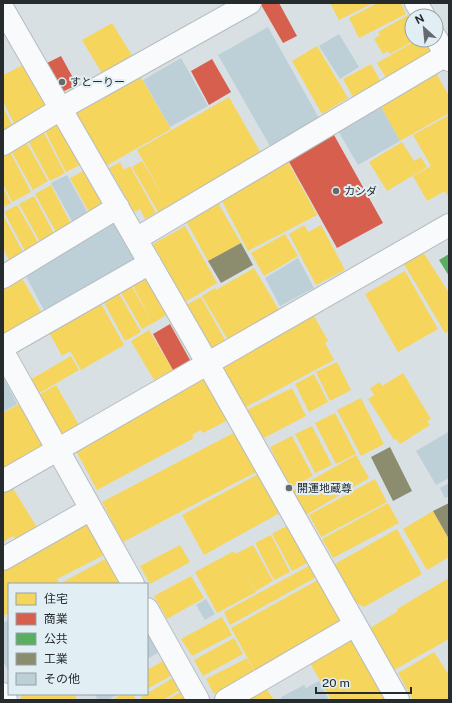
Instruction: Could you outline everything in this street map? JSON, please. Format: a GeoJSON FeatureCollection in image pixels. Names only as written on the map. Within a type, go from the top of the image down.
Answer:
{"type":"FeatureCollection","features":[{"type":"Feature","properties":{"kind":"street"},"geometry":{"type":"LineString","coordinates":[[3,144],[62,108],[250,3]]}},
{"type":"Feature","properties":{"kind":"street"},"geometry":{"type":"LineString","coordinates":[[3,9],[62,108],[398,700]]}},
{"type":"Feature","properties":{"kind":"street"},"geometry":{"type":"LineString","coordinates":[[136,238],[444,51]]}},
{"type":"Feature","properties":{"kind":"street"},"geometry":{"type":"LineString","coordinates":[[3,277],[118,207]]}},
{"type":"Feature","properties":{"kind":"street"},"geometry":{"type":"LineString","coordinates":[[3,480],[449,225]]}},
{"type":"Feature","properties":{"kind":"street"},"geometry":{"type":"LineString","coordinates":[[3,347],[150,263]]}},
{"type":"Feature","properties":{"kind":"street"},"geometry":{"type":"LineString","coordinates":[[3,352],[132,583]]}},
{"type":"Feature","properties":{"kind":"street"},"geometry":{"type":"LineString","coordinates":[[3,559],[91,509]]}},
{"type":"Feature","properties":{"kind":"street"},"geometry":{"type":"LineString","coordinates":[[148,613],[198,700]]}},
{"type":"Feature","properties":{"kind":"street"},"geometry":{"type":"LineString","coordinates":[[226,700],[355,625]]}},
{"type":"Feature","properties":{"kind":"building: 住宅"},"geometry":{"type":"Polygon","coordinates":[[[330,3],[373,3],[339,20],[330,3]]]}},
{"type":"Feature","properties":{"kind":"building: 住宅"},"geometry":{"type":"Polygon","coordinates":[[[377,3],[401,3],[404,10],[404,15],[359,38],[349,18],[377,3]]]}},
{"type":"Feature","properties":{"kind":"building: 住宅"},"geometry":{"type":"Polygon","coordinates":[[[404,17],[404,46],[390,54],[388,51],[383,54],[374,39],[380,35],[378,32],[404,17]]]}},
{"type":"Feature","properties":{"kind":"building: 住宅"},"geometry":{"type":"Polygon","coordinates":[[[112,23],[133,57],[103,75],[82,40],[112,23]]]}},
{"type":"Feature","properties":{"kind":"building: 住宅"},"geometry":{"type":"Polygon","coordinates":[[[317,46],[348,98],[322,114],[292,61],[317,46]]]}},
{"type":"Feature","properties":{"kind":"building: 住宅"},"geometry":{"type":"Polygon","coordinates":[[[404,47],[429,48],[433,55],[388,81],[377,63],[404,47]]]}},
{"type":"Feature","properties":{"kind":"building: 住宅"},"geometry":{"type":"Polygon","coordinates":[[[27,63],[50,107],[15,125],[3,102],[3,75],[27,63]]]}},
{"type":"Feature","properties":{"kind":"building: 住宅"},"geometry":{"type":"Polygon","coordinates":[[[371,64],[382,84],[354,99],[343,79],[371,64]]]}},
{"type":"Feature","properties":{"kind":"building: 住宅"},"geometry":{"type":"Polygon","coordinates":[[[436,73],[449,96],[449,113],[400,141],[380,105],[436,73]]]}},
{"type":"Feature","properties":{"kind":"building: 住宅"},"geometry":{"type":"Polygon","coordinates":[[[139,74],[171,129],[104,167],[73,113],[139,74]]]}},
{"type":"Feature","properties":{"kind":"building: 住宅"},"geometry":{"type":"Polygon","coordinates":[[[229,97],[263,157],[209,188],[207,183],[158,212],[132,167],[142,161],[164,198],[137,150],[229,97]]]}},
{"type":"Feature","properties":{"kind":"building: 住宅"},"geometry":{"type":"Polygon","coordinates":[[[3,107],[14,129],[3,134],[3,107]]]}},
{"type":"Feature","properties":{"kind":"building: 住宅"},"geometry":{"type":"Polygon","coordinates":[[[449,115],[449,198],[445,191],[427,201],[413,176],[431,166],[413,135],[449,115]]]}},
{"type":"Feature","properties":{"kind":"building: 住宅"},"geometry":{"type":"Polygon","coordinates":[[[57,123],[86,162],[66,172],[44,129],[57,123]]]}},
{"type":"Feature","properties":{"kind":"building: 住宅"},"geometry":{"type":"Polygon","coordinates":[[[43,131],[65,173],[50,181],[27,139],[43,131]]]}},
{"type":"Feature","properties":{"kind":"building: 住宅"},"geometry":{"type":"Polygon","coordinates":[[[25,140],[48,181],[33,190],[10,149],[25,140]]]}},
{"type":"Feature","properties":{"kind":"building: 住宅"},"geometry":{"type":"Polygon","coordinates":[[[402,142],[414,161],[421,157],[427,167],[387,191],[369,162],[402,142]]]}},
{"type":"Feature","properties":{"kind":"building: 住宅"},"geometry":{"type":"Polygon","coordinates":[[[9,150],[31,192],[12,202],[3,184],[3,153],[9,150]]]}},
{"type":"Feature","properties":{"kind":"building: 住宅"},"geometry":{"type":"Polygon","coordinates":[[[287,160],[317,215],[248,251],[220,197],[287,160]]]}},
{"type":"Feature","properties":{"kind":"building: 住宅"},"geometry":{"type":"Polygon","coordinates":[[[120,162],[124,170],[130,166],[156,213],[145,219],[140,209],[134,212],[109,168],[120,162]]]}},
{"type":"Feature","properties":{"kind":"building: 住宅"},"geometry":{"type":"Polygon","coordinates":[[[87,169],[106,205],[90,214],[70,178],[87,169]]]}},
{"type":"Feature","properties":{"kind":"building: 住宅"},"geometry":{"type":"Polygon","coordinates":[[[51,185],[71,224],[56,232],[35,194],[51,185]]]}},
{"type":"Feature","properties":{"kind":"building: 住宅"},"geometry":{"type":"Polygon","coordinates":[[[3,188],[11,203],[3,207],[3,188]]]}},
{"type":"Feature","properties":{"kind":"building: 住宅"},"geometry":{"type":"Polygon","coordinates":[[[34,196],[54,234],[40,242],[19,204],[34,196]]]}},
{"type":"Feature","properties":{"kind":"building: 住宅"},"geometry":{"type":"Polygon","coordinates":[[[217,201],[241,243],[208,261],[185,219],[217,201]]]}},
{"type":"Feature","properties":{"kind":"building: 住宅"},"geometry":{"type":"Polygon","coordinates":[[[17,205],[39,244],[25,251],[4,212],[17,205]]]}},
{"type":"Feature","properties":{"kind":"building: 住宅"},"geometry":{"type":"Polygon","coordinates":[[[3,215],[23,252],[9,260],[3,248],[3,215]]]}},
{"type":"Feature","properties":{"kind":"building: 住宅"},"geometry":{"type":"Polygon","coordinates":[[[304,225],[308,232],[321,225],[345,270],[316,285],[289,234],[304,225]]]}},
{"type":"Feature","properties":{"kind":"building: 住宅"},"geometry":{"type":"Polygon","coordinates":[[[185,226],[217,283],[185,302],[153,244],[185,226]]]}},
{"type":"Feature","properties":{"kind":"building: 住宅"},"geometry":{"type":"Polygon","coordinates":[[[285,234],[298,256],[264,276],[251,253],[285,234]]]}},
{"type":"Feature","properties":{"kind":"building: 住宅"},"geometry":{"type":"Polygon","coordinates":[[[423,252],[449,293],[449,332],[445,333],[404,264],[423,252]]]}},
{"type":"Feature","properties":{"kind":"building: 住宅"},"geometry":{"type":"Polygon","coordinates":[[[254,268],[279,310],[228,340],[202,296],[215,288],[217,290],[254,268]]]}},
{"type":"Feature","properties":{"kind":"building: 住宅"},"geometry":{"type":"Polygon","coordinates":[[[405,271],[438,329],[398,352],[365,294],[405,271]]]}},
{"type":"Feature","properties":{"kind":"building: 住宅"},"geometry":{"type":"Polygon","coordinates":[[[19,273],[43,315],[6,336],[3,330],[3,282],[19,273]]]}},
{"type":"Feature","properties":{"kind":"building: 住宅"},"geometry":{"type":"Polygon","coordinates":[[[150,275],[170,313],[153,323],[132,284],[150,275]]]}},
{"type":"Feature","properties":{"kind":"building: 住宅"},"geometry":{"type":"Polygon","coordinates":[[[131,285],[153,323],[142,329],[120,291],[131,285]]]}},
{"type":"Feature","properties":{"kind":"building: 住宅"},"geometry":{"type":"Polygon","coordinates":[[[117,290],[141,332],[125,341],[102,299],[117,290]]]}},
{"type":"Feature","properties":{"kind":"building: 住宅"},"geometry":{"type":"Polygon","coordinates":[[[201,297],[226,342],[211,350],[186,305],[201,297]]]}},
{"type":"Feature","properties":{"kind":"building: 住宅"},"geometry":{"type":"Polygon","coordinates":[[[98,298],[124,345],[81,370],[70,351],[62,356],[46,327],[98,298]]]}},
{"type":"Feature","properties":{"kind":"building: 住宅"},"geometry":{"type":"Polygon","coordinates":[[[314,316],[328,341],[325,343],[334,360],[244,408],[224,371],[224,364],[314,316]]]}},
{"type":"Feature","properties":{"kind":"building: 住宅"},"geometry":{"type":"Polygon","coordinates":[[[149,330],[173,370],[154,380],[131,341],[149,330]]]}},
{"type":"Feature","properties":{"kind":"building: 住宅"},"geometry":{"type":"Polygon","coordinates":[[[71,356],[79,370],[36,395],[28,381],[71,356]]]}},
{"type":"Feature","properties":{"kind":"building: 住宅"},"geometry":{"type":"Polygon","coordinates":[[[337,362],[351,390],[330,401],[316,372],[337,362]]]}},
{"type":"Feature","properties":{"kind":"building: 住宅"},"geometry":{"type":"Polygon","coordinates":[[[403,373],[431,419],[427,421],[430,425],[400,444],[396,439],[394,440],[368,399],[374,395],[370,388],[380,382],[382,386],[403,373]]]}},
{"type":"Feature","properties":{"kind":"building: 住宅"},"geometry":{"type":"Polygon","coordinates":[[[314,374],[328,402],[309,412],[295,384],[314,374]]]}},
{"type":"Feature","properties":{"kind":"building: 住宅"},"geometry":{"type":"Polygon","coordinates":[[[210,375],[232,418],[203,433],[201,430],[192,435],[194,438],[97,490],[74,447],[210,375]]]}},
{"type":"Feature","properties":{"kind":"building: 住宅"},"geometry":{"type":"Polygon","coordinates":[[[56,385],[79,425],[59,437],[35,397],[56,385]]]}},
{"type":"Feature","properties":{"kind":"building: 住宅"},"geometry":{"type":"Polygon","coordinates":[[[292,388],[306,416],[262,439],[247,410],[292,388]]]}},
{"type":"Feature","properties":{"kind":"building: 住宅"},"geometry":{"type":"Polygon","coordinates":[[[361,398],[384,444],[361,456],[337,410],[361,398]]]}},
{"type":"Feature","properties":{"kind":"building: 住宅"},"geometry":{"type":"Polygon","coordinates":[[[22,402],[47,447],[3,471],[3,413],[22,402]]]}},
{"type":"Feature","properties":{"kind":"building: 住宅"},"geometry":{"type":"Polygon","coordinates":[[[335,413],[356,454],[336,464],[315,423],[335,413]]]}},
{"type":"Feature","properties":{"kind":"building: 住宅"},"geometry":{"type":"Polygon","coordinates":[[[312,426],[332,465],[315,473],[295,434],[312,426]]]}},
{"type":"Feature","properties":{"kind":"building: 住宅"},"geometry":{"type":"Polygon","coordinates":[[[239,430],[260,470],[123,542],[102,502],[239,430]]]}},
{"type":"Feature","properties":{"kind":"building: 住宅"},"geometry":{"type":"Polygon","coordinates":[[[292,436],[313,476],[290,488],[270,447],[292,436]]]}},
{"type":"Feature","properties":{"kind":"building: 住宅"},"geometry":{"type":"Polygon","coordinates":[[[356,455],[369,478],[304,516],[290,492],[356,455]]]}},
{"type":"Feature","properties":{"kind":"building: 住宅"},"geometry":{"type":"Polygon","coordinates":[[[262,472],[283,511],[204,555],[182,515],[262,472]]]}},
{"type":"Feature","properties":{"kind":"building: 住宅"},"geometry":{"type":"Polygon","coordinates":[[[375,479],[387,502],[321,537],[309,515],[375,479]]]}},
{"type":"Feature","properties":{"kind":"building: 住宅"},"geometry":{"type":"Polygon","coordinates":[[[12,487],[40,532],[18,545],[13,536],[3,542],[3,493],[12,487]]]}},
{"type":"Feature","properties":{"kind":"building: 住宅"},"geometry":{"type":"Polygon","coordinates":[[[388,503],[399,523],[333,558],[322,539],[388,503]]]}},
{"type":"Feature","properties":{"kind":"building: 住宅"},"geometry":{"type":"Polygon","coordinates":[[[433,511],[449,539],[449,557],[427,570],[403,529],[433,511]]]}},
{"type":"Feature","properties":{"kind":"building: 住宅"},"geometry":{"type":"Polygon","coordinates":[[[88,522],[106,554],[57,579],[59,583],[8,583],[8,614],[3,616],[3,567],[88,522]]]}},
{"type":"Feature","properties":{"kind":"building: 住宅"},"geometry":{"type":"Polygon","coordinates":[[[288,525],[309,562],[292,571],[272,534],[288,525]]]}},
{"type":"Feature","properties":{"kind":"building: 住宅"},"geometry":{"type":"Polygon","coordinates":[[[397,529],[422,574],[364,607],[353,601],[333,565],[397,529]]]}},
{"type":"Feature","properties":{"kind":"building: 住宅"},"geometry":{"type":"Polygon","coordinates":[[[271,535],[290,572],[274,580],[255,543],[271,535]]]}},
{"type":"Feature","properties":{"kind":"building: 住宅"},"geometry":{"type":"Polygon","coordinates":[[[180,545],[190,562],[150,584],[140,566],[180,545]]]}},
{"type":"Feature","properties":{"kind":"building: 住宅"},"geometry":{"type":"Polygon","coordinates":[[[253,545],[273,581],[256,591],[242,567],[256,592],[217,613],[195,572],[234,551],[235,554],[253,545]]]}},
{"type":"Feature","properties":{"kind":"building: 住宅"},"geometry":{"type":"Polygon","coordinates":[[[111,556],[125,583],[64,583],[111,556]]]}},
{"type":"Feature","properties":{"kind":"building: 住宅"},"geometry":{"type":"Polygon","coordinates":[[[314,563],[320,575],[230,625],[224,612],[314,563]]]}},
{"type":"Feature","properties":{"kind":"building: 住宅"},"geometry":{"type":"Polygon","coordinates":[[[191,576],[204,598],[167,619],[154,596],[191,576]]]}},
{"type":"Feature","properties":{"kind":"building: 住宅"},"geometry":{"type":"Polygon","coordinates":[[[323,577],[348,622],[256,673],[231,628],[323,577]]]}},
{"type":"Feature","properties":{"kind":"building: 住宅"},"geometry":{"type":"Polygon","coordinates":[[[449,578],[449,639],[394,670],[370,628],[398,611],[397,609],[449,578]]]}},
{"type":"Feature","properties":{"kind":"building: 住宅"},"geometry":{"type":"Polygon","coordinates":[[[222,617],[232,635],[192,656],[181,639],[222,617]]]}},
{"type":"Feature","properties":{"kind":"building: 住宅"},"geometry":{"type":"Polygon","coordinates":[[[357,636],[395,700],[331,700],[310,663],[357,636]]]}},
{"type":"Feature","properties":{"kind":"building: 住宅"},"geometry":{"type":"Polygon","coordinates":[[[234,638],[243,654],[203,676],[194,660],[234,638]]]}},
{"type":"Feature","properties":{"kind":"building: 住宅"},"geometry":{"type":"Polygon","coordinates":[[[434,652],[449,675],[449,700],[413,700],[398,673],[434,652]]]}},
{"type":"Feature","properties":{"kind":"building: 住宅"},"geometry":{"type":"Polygon","coordinates":[[[247,658],[255,672],[214,694],[206,679],[247,658]]]}},
{"type":"Feature","properties":{"kind":"building: 住宅"},"geometry":{"type":"Polygon","coordinates":[[[165,660],[174,674],[148,688],[148,669],[165,660]]]}},
{"type":"Feature","properties":{"kind":"building: 住宅"},"geometry":{"type":"Polygon","coordinates":[[[176,676],[183,688],[163,700],[143,700],[141,697],[148,695],[148,693],[176,676]]]}},
{"type":"Feature","properties":{"kind":"building: 住宅"},"geometry":{"type":"Polygon","coordinates":[[[266,688],[274,700],[244,700],[266,688]]]}},
{"type":"Feature","properties":{"kind":"building: 住宅"},"geometry":{"type":"Polygon","coordinates":[[[184,690],[189,700],[167,700],[184,690]]]}},
{"type":"Feature","properties":{"kind":"building: 住宅"},"geometry":{"type":"Polygon","coordinates":[[[23,695],[74,695],[77,700],[22,700],[20,697],[23,695]]]}},
{"type":"Feature","properties":{"kind":"building: 住宅"},"geometry":{"type":"Polygon","coordinates":[[[120,695],[134,695],[136,700],[112,700],[120,695]]]}},
{"type":"Feature","properties":{"kind":"building: 商業"},"geometry":{"type":"Polygon","coordinates":[[[260,3],[279,3],[297,36],[283,43],[260,3]]]}},
{"type":"Feature","properties":{"kind":"building: 商業"},"geometry":{"type":"Polygon","coordinates":[[[61,56],[77,85],[62,92],[47,63],[61,56]]]}},
{"type":"Feature","properties":{"kind":"building: 商業"},"geometry":{"type":"Polygon","coordinates":[[[212,59],[231,92],[209,105],[191,71],[212,59]]]}},
{"type":"Feature","properties":{"kind":"building: 商業","name":"カンダ"},"geometry":{"type":"Polygon","coordinates":[[[334,135],[383,223],[337,248],[288,160],[334,135]]]}},
{"type":"Feature","properties":{"kind":"building: 商業"},"geometry":{"type":"Polygon","coordinates":[[[170,324],[190,360],[173,370],[153,334],[170,324]]]}},
{"type":"Feature","properties":{"kind":"building: 公共"},"geometry":{"type":"Polygon","coordinates":[[[449,254],[449,276],[439,260],[449,254]]]}},
{"type":"Feature","properties":{"kind":"building: 工業"},"geometry":{"type":"Polygon","coordinates":[[[241,243],[253,265],[221,283],[208,261],[241,243]]]}},
{"type":"Feature","properties":{"kind":"building: 工業"},"geometry":{"type":"Polygon","coordinates":[[[390,447],[412,491],[393,501],[371,457],[390,447]]]}},
{"type":"Feature","properties":{"kind":"building: 工業"},"geometry":{"type":"Polygon","coordinates":[[[449,503],[449,539],[433,511],[449,503]]]}},
{"type":"Feature","properties":{"kind":"building: その他"},"geometry":{"type":"Polygon","coordinates":[[[268,27],[320,120],[271,148],[218,55],[268,27]]]}},
{"type":"Feature","properties":{"kind":"building: その他"},"geometry":{"type":"Polygon","coordinates":[[[339,34],[359,67],[340,79],[319,46],[339,34]]]}},
{"type":"Feature","properties":{"kind":"building: その他"},"geometry":{"type":"Polygon","coordinates":[[[181,58],[208,106],[170,127],[143,80],[181,58]]]}},
{"type":"Feature","properties":{"kind":"building: その他"},"geometry":{"type":"Polygon","coordinates":[[[380,105],[400,141],[358,165],[337,129],[380,105]]]}},
{"type":"Feature","properties":{"kind":"building: その他"},"geometry":{"type":"Polygon","coordinates":[[[67,175],[89,215],[73,223],[51,183],[67,175]]]}},
{"type":"Feature","properties":{"kind":"building: その他"},"geometry":{"type":"Polygon","coordinates":[[[117,220],[139,261],[45,312],[23,271],[117,220]]]}},
{"type":"Feature","properties":{"kind":"building: その他"},"geometry":{"type":"Polygon","coordinates":[[[298,258],[314,288],[280,306],[265,278],[298,258]]]}},
{"type":"Feature","properties":{"kind":"building: その他"},"geometry":{"type":"Polygon","coordinates":[[[3,377],[17,404],[3,412],[3,377]]]}},
{"type":"Feature","properties":{"kind":"building: その他"},"geometry":{"type":"Polygon","coordinates":[[[448,432],[449,478],[436,485],[416,451],[448,432]]]}},
{"type":"Feature","properties":{"kind":"building: その他"},"geometry":{"type":"Polygon","coordinates":[[[449,483],[449,496],[445,498],[440,488],[449,483]]]}},
{"type":"Feature","properties":{"kind":"building: その他"},"geometry":{"type":"Polygon","coordinates":[[[206,599],[215,614],[205,620],[196,605],[206,599]]]}},
{"type":"Feature","properties":{"kind":"building: その他"},"geometry":{"type":"Polygon","coordinates":[[[8,620],[8,670],[3,661],[3,623],[8,620]]]}},
{"type":"Feature","properties":{"kind":"building: その他"},"geometry":{"type":"Polygon","coordinates":[[[148,629],[161,651],[148,658],[148,629]]]}},
{"type":"Feature","properties":{"kind":"building: その他"},"geometry":{"type":"Polygon","coordinates":[[[319,681],[329,700],[282,700],[281,697],[304,685],[306,688],[319,681]]]}},
{"type":"Feature","properties":{"kind":"building: その他"},"geometry":{"type":"Polygon","coordinates":[[[95,695],[116,695],[108,700],[98,700],[95,695]]]}},
{"type":"Feature","properties":{"kind":"place","name":"すとーりー"},"geometry":{"type":"Point","coordinates":[62,82]}},
{"type":"Feature","properties":{"kind":"place","name":"カンダ"},"geometry":{"type":"Point","coordinates":[336,191]}},
{"type":"Feature","properties":{"kind":"place","name":"開運地蔵尊"},"geometry":{"type":"Point","coordinates":[289,488]}}]}
